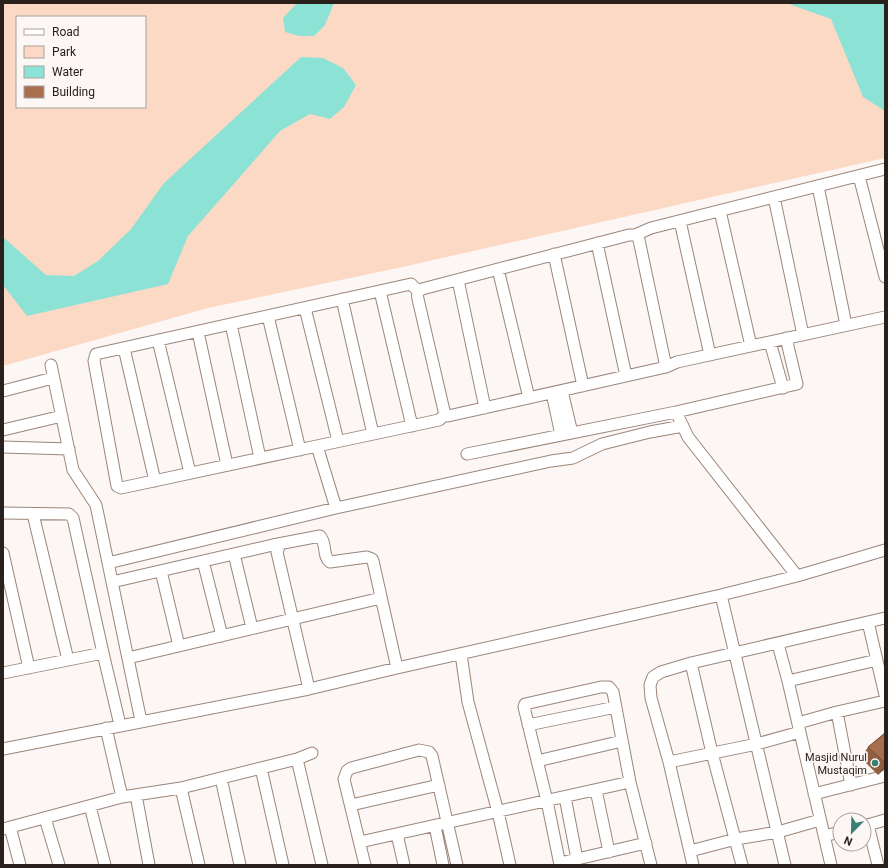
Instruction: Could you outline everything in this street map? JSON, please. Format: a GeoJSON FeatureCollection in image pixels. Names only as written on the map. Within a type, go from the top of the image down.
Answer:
{"type":"FeatureCollection","features":[{"type":"Feature","properties":{"kind":"street"},"geometry":{"type":"LineString","coordinates":[[418,291],[554,254],[629,235],[635,235],[651,228],[885,170]]}},
{"type":"Feature","properties":{"kind":"street"},"geometry":{"type":"LineString","coordinates":[[859,176],[885,277]]}},
{"type":"Feature","properties":{"kind":"street"},"geometry":{"type":"LineString","coordinates":[[818,186],[846,325]]}},
{"type":"Feature","properties":{"kind":"street"},"geometry":{"type":"LineString","coordinates":[[774,197],[803,335]]}},
{"type":"Feature","properties":{"kind":"street"},"geometry":{"type":"LineString","coordinates":[[720,211],[751,346]]}},
{"type":"Feature","properties":{"kind":"street"},"geometry":{"type":"LineString","coordinates":[[680,221],[710,355]]}},
{"type":"Feature","properties":{"kind":"street"},"geometry":{"type":"LineString","coordinates":[[635,235],[638,236],[639,240],[666,367]]}},
{"type":"Feature","properties":{"kind":"street"},"geometry":{"type":"LineString","coordinates":[[597,243],[626,376]]}},
{"type":"Feature","properties":{"kind":"street"},"geometry":{"type":"LineString","coordinates":[[554,254],[582,386]]}},
{"type":"Feature","properties":{"kind":"street"},"geometry":{"type":"LineString","coordinates":[[498,269],[528,398]]}},
{"type":"Feature","properties":{"kind":"street"},"geometry":{"type":"LineString","coordinates":[[458,280],[485,408]]}},
{"type":"Feature","properties":{"kind":"street"},"geometry":{"type":"LineString","coordinates":[[445,415],[418,299],[418,291],[411,284],[96,354],[94,361],[117,486],[121,488],[439,420],[445,415],[448,416],[557,392],[666,367],[677,362],[885,317]]}},
{"type":"Feature","properties":{"kind":"street"},"geometry":{"type":"LineString","coordinates":[[380,291],[412,426]]}},
{"type":"Feature","properties":{"kind":"street"},"geometry":{"type":"LineString","coordinates":[[342,300],[374,434]]}},
{"type":"Feature","properties":{"kind":"street"},"geometry":{"type":"LineString","coordinates":[[305,308],[338,442]]}},
{"type":"Feature","properties":{"kind":"street"},"geometry":{"type":"LineString","coordinates":[[268,316],[300,450]]}},
{"type":"Feature","properties":{"kind":"street"},"geometry":{"type":"LineString","coordinates":[[231,324],[260,458]]}},
{"type":"Feature","properties":{"kind":"street"},"geometry":{"type":"LineString","coordinates":[[198,332],[227,465]]}},
{"type":"Feature","properties":{"kind":"street"},"geometry":{"type":"LineString","coordinates":[[467,454],[676,412],[797,384],[786,338]]}},
{"type":"Feature","properties":{"kind":"street"},"geometry":{"type":"LineString","coordinates":[[158,340],[190,473]]}},
{"type":"Feature","properties":{"kind":"street"},"geometry":{"type":"LineString","coordinates":[[770,342],[783,388]]}},
{"type":"Feature","properties":{"kind":"street"},"geometry":{"type":"LineString","coordinates":[[124,348],[155,481]]}},
{"type":"Feature","properties":{"kind":"street"},"geometry":{"type":"LineString","coordinates":[[51,365],[73,470],[96,505],[141,721]]}},
{"type":"Feature","properties":{"kind":"street"},"geometry":{"type":"LineString","coordinates":[[3,391],[53,378]]}},
{"type":"Feature","properties":{"kind":"street"},"geometry":{"type":"LineString","coordinates":[[557,392],[566,434]]}},
{"type":"Feature","properties":{"kind":"street"},"geometry":{"type":"LineString","coordinates":[[676,412],[688,437],[797,576]]}},
{"type":"Feature","properties":{"kind":"street"},"geometry":{"type":"LineString","coordinates":[[3,430],[62,416]]}},
{"type":"Feature","properties":{"kind":"street"},"geometry":{"type":"LineString","coordinates":[[108,563],[336,508],[551,461],[573,458],[602,444],[650,432],[683,426]]}},
{"type":"Feature","properties":{"kind":"street"},"geometry":{"type":"LineString","coordinates":[[317,446],[336,508]]}},
{"type":"Feature","properties":{"kind":"street"},"geometry":{"type":"LineString","coordinates":[[3,447],[69,449]]}},
{"type":"Feature","properties":{"kind":"street"},"geometry":{"type":"LineString","coordinates":[[3,513],[69,514],[73,518],[120,725]]}},
{"type":"Feature","properties":{"kind":"street"},"geometry":{"type":"LineString","coordinates":[[33,514],[68,660]]}},
{"type":"Feature","properties":{"kind":"street"},"geometry":{"type":"LineString","coordinates":[[112,582],[320,536],[326,558],[330,562],[368,557],[372,559],[397,668]]}},
{"type":"Feature","properties":{"kind":"street"},"geometry":{"type":"LineString","coordinates":[[280,544],[277,552],[310,688]]}},
{"type":"Feature","properties":{"kind":"street"},"geometry":{"type":"LineString","coordinates":[[3,749],[310,688],[461,654],[721,595],[797,576],[885,550]]}},
{"type":"Feature","properties":{"kind":"street"},"geometry":{"type":"LineString","coordinates":[[3,553],[30,668]]}},
{"type":"Feature","properties":{"kind":"street"},"geometry":{"type":"LineString","coordinates":[[234,554],[252,628]]}},
{"type":"Feature","properties":{"kind":"street"},"geometry":{"type":"LineString","coordinates":[[203,562],[222,636]]}},
{"type":"Feature","properties":{"kind":"street"},"geometry":{"type":"LineString","coordinates":[[162,571],[179,646]]}},
{"type":"Feature","properties":{"kind":"street"},"geometry":{"type":"LineString","coordinates":[[721,595],[785,865]]}},
{"type":"Feature","properties":{"kind":"street"},"geometry":{"type":"LineString","coordinates":[[128,658],[382,598]]}},
{"type":"Feature","properties":{"kind":"street"},"geometry":{"type":"LineString","coordinates":[[693,865],[669,762],[651,698],[650,685],[653,677],[661,672],[691,663],[885,618]]}},
{"type":"Feature","properties":{"kind":"street"},"geometry":{"type":"LineString","coordinates":[[868,622],[885,695]]}},
{"type":"Feature","properties":{"kind":"street"},"geometry":{"type":"LineString","coordinates":[[778,644],[831,865]]}},
{"type":"Feature","properties":{"kind":"street"},"geometry":{"type":"LineString","coordinates":[[3,673],[103,653]]}},
{"type":"Feature","properties":{"kind":"street"},"geometry":{"type":"LineString","coordinates":[[461,654],[468,702],[498,812],[510,865]]}},
{"type":"Feature","properties":{"kind":"street"},"geometry":{"type":"LineString","coordinates":[[788,681],[877,660]]}},
{"type":"Feature","properties":{"kind":"street"},"geometry":{"type":"LineString","coordinates":[[691,663],[712,752],[742,865]]}},
{"type":"Feature","properties":{"kind":"street"},"geometry":{"type":"LineString","coordinates":[[646,843],[560,864],[547,801],[524,707],[525,704],[601,687],[609,687],[613,692],[630,782],[646,843],[651,865]]}},
{"type":"Feature","properties":{"kind":"street"},"geometry":{"type":"LineString","coordinates":[[669,762],[757,744],[837,712],[885,701]]}},
{"type":"Feature","properties":{"kind":"street"},"geometry":{"type":"LineString","coordinates":[[528,725],[616,707]]}},
{"type":"Feature","properties":{"kind":"street"},"geometry":{"type":"LineString","coordinates":[[837,712],[851,785]]}},
{"type":"Feature","properties":{"kind":"street"},"geometry":{"type":"LineString","coordinates":[[106,728],[122,797]]}},
{"type":"Feature","properties":{"kind":"street"},"geometry":{"type":"LineString","coordinates":[[537,761],[622,741]]}},
{"type":"Feature","properties":{"kind":"street"},"geometry":{"type":"LineString","coordinates":[[365,865],[344,779],[347,771],[351,768],[419,750],[429,752],[432,756],[457,865]]}},
{"type":"Feature","properties":{"kind":"street"},"geometry":{"type":"LineString","coordinates":[[20,865],[7,828],[122,797],[181,788],[297,759],[312,753]]}},
{"type":"Feature","properties":{"kind":"street"},"geometry":{"type":"LineString","coordinates":[[297,759],[322,865]]}},
{"type":"Feature","properties":{"kind":"street"},"geometry":{"type":"LineString","coordinates":[[262,768],[283,865]]}},
{"type":"Feature","properties":{"kind":"street"},"geometry":{"type":"LineString","coordinates":[[814,794],[885,776]]}},
{"type":"Feature","properties":{"kind":"street"},"geometry":{"type":"LineString","coordinates":[[221,778],[240,865]]}},
{"type":"Feature","properties":{"kind":"street"},"geometry":{"type":"LineString","coordinates":[[360,842],[630,782]]}},
{"type":"Feature","properties":{"kind":"street"},"geometry":{"type":"LineString","coordinates":[[351,805],[439,785]]}},
{"type":"Feature","properties":{"kind":"street"},"geometry":{"type":"LineString","coordinates":[[181,788],[199,865]]}},
{"type":"Feature","properties":{"kind":"street"},"geometry":{"type":"LineString","coordinates":[[596,790],[609,852]]}},
{"type":"Feature","properties":{"kind":"street"},"geometry":{"type":"LineString","coordinates":[[136,795],[149,865]]}},
{"type":"Feature","properties":{"kind":"street"},"geometry":{"type":"LineString","coordinates":[[564,797],[577,859]]}},
{"type":"Feature","properties":{"kind":"street"},"geometry":{"type":"LineString","coordinates":[[90,806],[104,865]]}},
{"type":"Feature","properties":{"kind":"street"},"geometry":{"type":"LineString","coordinates":[[45,818],[59,865]]}},
{"type":"Feature","properties":{"kind":"street"},"geometry":{"type":"LineString","coordinates":[[690,851],[736,839],[778,832],[820,820]]}},
{"type":"Feature","properties":{"kind":"street"},"geometry":{"type":"LineString","coordinates":[[872,823],[885,820]]}},
{"type":"Feature","properties":{"kind":"street"},"geometry":{"type":"LineString","coordinates":[[435,826],[443,865]]}},
{"type":"Feature","properties":{"kind":"street"},"geometry":{"type":"LineString","coordinates":[[397,834],[404,865]]}},
{"type":"Feature","properties":{"kind":"street"},"geometry":{"type":"LineString","coordinates":[[824,836],[832,834]]}},
{"type":"Feature","properties":{"kind":"street"},"geometry":{"type":"LineString","coordinates":[[872,845],[878,865]]}},
{"type":"Feature","properties":{"kind":"green space"},"geometry":{"type":"Polygon","coordinates":[[[3,3],[885,3],[885,158],[398,268],[208,308],[3,366],[3,3]]]}},
{"type":"Feature","properties":{"kind":"water"},"geometry":{"type":"Polygon","coordinates":[[[297,3],[334,3],[325,25],[314,36],[299,36],[285,32],[283,18],[297,3]]]}},
{"type":"Feature","properties":{"kind":"water"},"geometry":{"type":"Polygon","coordinates":[[[786,3],[885,3],[885,111],[863,97],[831,19],[786,3]]]}},
{"type":"Feature","properties":{"kind":"water"},"geometry":{"type":"Polygon","coordinates":[[[301,57],[323,58],[343,68],[356,85],[344,107],[330,119],[310,114],[280,131],[188,236],[168,284],[27,316],[3,285],[3,237],[46,275],[74,276],[98,261],[131,229],[164,183],[301,57]]]}},
{"type":"Feature","properties":{"kind":"building"},"geometry":{"type":"Polygon","coordinates":[[[885,733],[885,763],[868,747],[885,733]]]}},
{"type":"Feature","properties":{"kind":"place","name":"Masjid Nurul Mustaqim"},"geometry":{"type":"Point","coordinates":[875,763]}}]}
